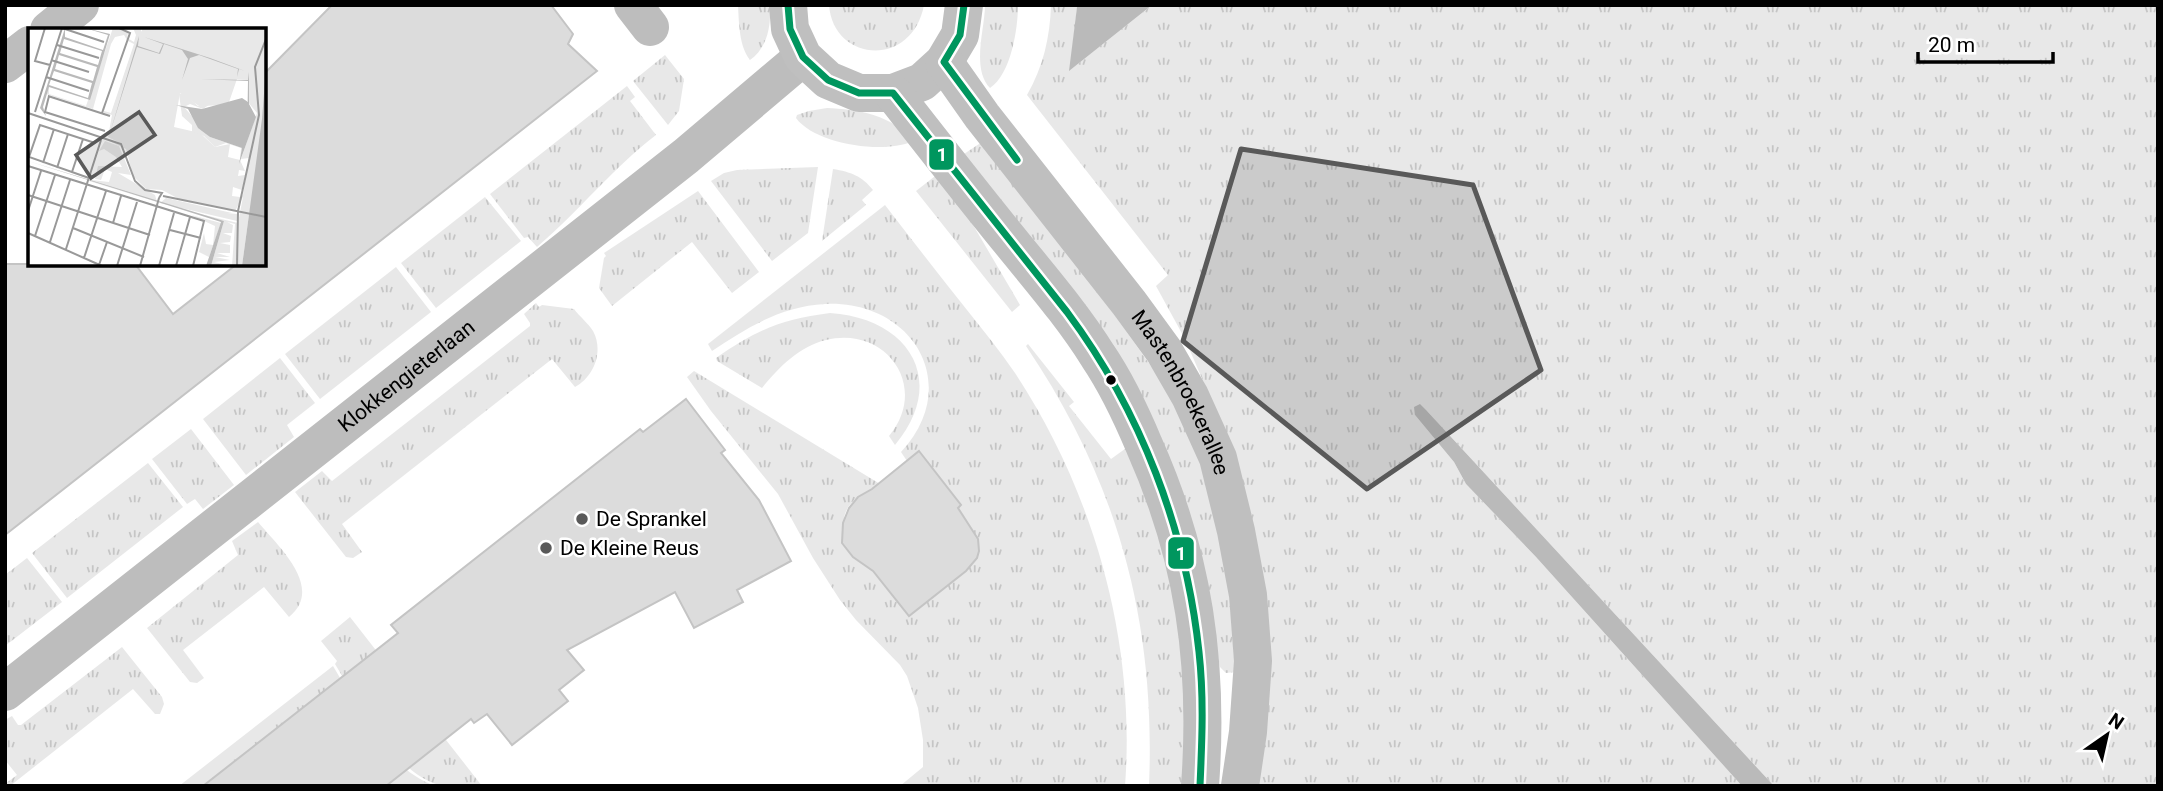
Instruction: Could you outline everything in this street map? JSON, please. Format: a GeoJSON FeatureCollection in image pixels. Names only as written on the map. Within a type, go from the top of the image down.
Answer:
{"type":"FeatureCollection","features":[{"type":"Feature","properties":{"kind":"main road"},"geometry":{"type":"LineString","coordinates":[[788,5],[790,29],[803,57],[828,80],[859,93],[893,93],[922,82],[944,62],[960,35],[964,5]]}},
{"type":"Feature","properties":{"kind":"main road","name":"Mastenbroekerallee"},"geometry":{"type":"LineString","coordinates":[[944,62],[982,116],[1164,351],[1190,396],[1217,458],[1236,531],[1248,595],[1253,661],[1248,732],[1240,786]]}},
{"type":"Feature","properties":{"kind":"main road"},"geometry":{"type":"LineString","coordinates":[[893,93],[1064,308],[1098,355],[1138,430],[1178,531],[1194,601],[1202,673],[1203,748],[1200,786]]}},
{"type":"Feature","properties":{"kind":"street"},"geometry":{"type":"LineString","coordinates":[[51,28],[80,5]]}},
{"type":"Feature","properties":{"kind":"street"},"geometry":{"type":"LineString","coordinates":[[5,64],[28,47]]}},
{"type":"Feature","properties":{"kind":"street","name":"Klokkengieterlaan"},"geometry":{"type":"LineString","coordinates":[[5,692],[686,156],[803,57]]}},
{"type":"Feature","properties":{"kind":"highlighted area"},"geometry":{"type":"Polygon","coordinates":[[[1241,149],[1473,185],[1541,370],[1367,489],[1183,341],[1241,149]]]}},
{"type":"Feature","properties":{"kind":"green space"},"geometry":{"type":"Polygon","coordinates":[[[738,5],[770,5],[770,21],[765,42],[750,60],[742,41],[738,5]]]}},
{"type":"Feature","properties":{"kind":"green space"},"geometry":{"type":"Polygon","coordinates":[[[829,5],[924,5],[917,26],[905,40],[890,48],[874,50],[858,47],[844,38],[834,24],[829,5]]]}},
{"type":"Feature","properties":{"kind":"green space"},"geometry":{"type":"Polygon","coordinates":[[[985,5],[1018,5],[1015,38],[1008,62],[990,88],[984,80],[980,59],[985,5]]]}},
{"type":"Feature","properties":{"kind":"green space"},"geometry":{"type":"Polygon","coordinates":[[[1051,5],[1080,5],[1077,8],[1070,70],[1152,5],[2158,5],[2158,786],[1774,786],[1427,411],[1415,415],[1454,462],[1466,484],[1536,557],[1742,786],[1257,786],[1216,411],[1185,339],[1156,286],[1168,275],[1027,95],[1045,52],[1051,5]]]}},
{"type":"Feature","properties":{"kind":"green space"},"geometry":{"type":"Polygon","coordinates":[[[665,55],[684,79],[679,111],[668,125],[633,81],[665,55]]]}},
{"type":"Feature","properties":{"kind":"green space"},"geometry":{"type":"Polygon","coordinates":[[[627,86],[635,97],[630,101],[656,135],[537,247],[528,237],[524,238],[490,194],[627,86]]]}},
{"type":"Feature","properties":{"kind":"green space"},"geometry":{"type":"Polygon","coordinates":[[[827,108],[874,115],[896,125],[911,142],[883,147],[849,144],[818,134],[796,118],[797,115],[809,111],[827,108]]]}},
{"type":"Feature","properties":{"kind":"green space"},"geometry":{"type":"Polygon","coordinates":[[[988,138],[1181,408],[1225,530],[1235,672],[1226,673],[1220,667],[1200,553],[964,154],[988,138]]]}},
{"type":"Feature","properties":{"kind":"green space"},"geometry":{"type":"Polygon","coordinates":[[[818,167],[808,233],[772,261],[711,181],[724,173],[737,170],[818,167]]]}},
{"type":"Feature","properties":{"kind":"green space"},"geometry":{"type":"Polygon","coordinates":[[[833,169],[856,175],[873,190],[862,200],[866,205],[822,241],[833,169]]]}},
{"type":"Feature","properties":{"kind":"green space"},"geometry":{"type":"Polygon","coordinates":[[[939,173],[1020,305],[1012,312],[916,191],[939,173]]]}},
{"type":"Feature","properties":{"kind":"green space"},"geometry":{"type":"Polygon","coordinates":[[[698,191],[759,272],[732,293],[692,242],[612,306],[599,288],[606,256],[604,253],[698,191]]]}},
{"type":"Feature","properties":{"kind":"green space"},"geometry":{"type":"Polygon","coordinates":[[[485,197],[521,241],[436,308],[401,263],[485,197]]]}},
{"type":"Feature","properties":{"kind":"green space"},"geometry":{"type":"Polygon","coordinates":[[[885,205],[1015,373],[1043,419],[1067,468],[1104,570],[1116,623],[1124,677],[1127,732],[1125,786],[900,786],[923,767],[923,740],[918,708],[907,676],[840,600],[813,558],[778,494],[687,377],[694,371],[885,487],[863,494],[851,504],[844,517],[845,529],[853,557],[873,570],[909,616],[948,585],[962,570],[970,567],[977,558],[979,540],[954,511],[961,505],[918,452],[907,461],[901,452],[919,426],[928,400],[928,374],[919,351],[904,331],[882,316],[856,306],[825,304],[779,314],[738,334],[712,351],[708,344],[885,205]]]}},
{"type":"Feature","properties":{"kind":"green space"},"geometry":{"type":"Polygon","coordinates":[[[396,267],[431,312],[320,399],[285,354],[396,267]]]}},
{"type":"Feature","properties":{"kind":"green space"},"geometry":{"type":"Polygon","coordinates":[[[536,303],[539,307],[542,305],[574,309],[591,328],[598,347],[595,363],[587,377],[575,387],[552,359],[342,524],[362,552],[353,558],[346,557],[295,492],[322,471],[332,481],[530,326],[524,314],[536,303]]]}},
{"type":"Feature","properties":{"kind":"green space"},"geometry":{"type":"Polygon","coordinates":[[[830,313],[857,317],[881,327],[899,340],[912,356],[919,376],[919,398],[911,421],[895,445],[889,436],[901,417],[905,398],[903,380],[895,364],[883,351],[867,342],[848,338],[816,343],[790,359],[762,388],[717,361],[716,358],[730,348],[770,327],[830,313]]]}},
{"type":"Feature","properties":{"kind":"green space"},"geometry":{"type":"Polygon","coordinates":[[[1028,344],[1074,402],[1069,406],[1111,459],[1129,446],[1179,595],[1188,786],[1149,786],[1146,667],[1125,556],[1085,449],[1058,397],[1026,346],[1028,344]]]}},
{"type":"Feature","properties":{"kind":"green space"},"geometry":{"type":"Polygon","coordinates":[[[280,358],[315,403],[287,425],[294,437],[246,475],[203,419],[280,358]]]}},
{"type":"Feature","properties":{"kind":"green space"},"geometry":{"type":"Polygon","coordinates":[[[191,429],[234,485],[203,509],[195,499],[187,504],[152,459],[191,429]]]}},
{"type":"Feature","properties":{"kind":"green space"},"geometry":{"type":"Polygon","coordinates":[[[148,463],[183,507],[67,598],[32,553],[148,463]]]}},
{"type":"Feature","properties":{"kind":"green space"},"geometry":{"type":"Polygon","coordinates":[[[258,522],[294,568],[302,593],[299,606],[289,617],[264,587],[183,650],[204,678],[197,683],[190,682],[147,628],[238,555],[232,541],[258,522]]]}},
{"type":"Feature","properties":{"kind":"green space"},"geometry":{"type":"Polygon","coordinates":[[[27,558],[62,602],[5,646],[5,575],[27,558]]]}},
{"type":"Feature","properties":{"kind":"green space"},"geometry":{"type":"Polygon","coordinates":[[[350,617],[482,786],[449,787],[426,780],[394,754],[367,717],[335,664],[337,661],[321,641],[350,617]]]}},
{"type":"Feature","properties":{"kind":"green space"},"geometry":{"type":"Polygon","coordinates":[[[122,647],[162,697],[164,704],[160,714],[155,714],[133,689],[10,786],[5,786],[17,775],[5,760],[5,720],[12,716],[18,725],[21,725],[122,647]]]}},
{"type":"Feature","properties":{"kind":"green space"},"geometry":{"type":"Polygon","coordinates":[[[333,666],[363,718],[387,751],[417,777],[435,786],[179,786],[333,666]]]}},
{"type":"Feature","properties":{"kind":"shaded area"},"geometry":{"type":"Polygon","coordinates":[[[1152,5],[1069,71],[1077,7],[1152,5]]]}},
{"type":"Feature","properties":{"kind":"shaded area"},"geometry":{"type":"Polygon","coordinates":[[[1420,404],[1774,786],[1742,786],[1536,557],[1466,484],[1454,462],[1415,415],[1414,407],[1420,404]]]}},
{"type":"Feature","properties":{"kind":"building"},"geometry":{"type":"Polygon","coordinates":[[[332,5],[551,5],[573,34],[568,44],[597,71],[5,535],[5,264],[137,266],[173,314],[234,266],[266,266],[266,72],[332,5]]]}},
{"type":"Feature","properties":{"kind":"building"},"geometry":{"type":"Polygon","coordinates":[[[686,399],[725,450],[721,453],[759,500],[791,561],[737,590],[743,602],[694,628],[675,592],[567,650],[584,670],[559,690],[568,701],[512,745],[487,714],[474,723],[471,719],[386,786],[203,786],[398,633],[391,625],[640,429],[643,432],[686,399]]]}},
{"type":"Feature","properties":{"kind":"building"},"geometry":{"type":"Polygon","coordinates":[[[919,451],[961,505],[958,508],[978,539],[979,551],[977,558],[966,571],[909,616],[873,571],[853,557],[842,543],[843,523],[849,508],[858,497],[919,451]]]}},
{"type":"Feature","properties":{"kind":"transit line","name":"1"},"geometry":{"type":"LineString","coordinates":[[788,5],[790,29],[803,57],[828,80],[859,93],[893,93],[1067,312],[1117,390],[1156,473],[1171,517],[1193,606],[1201,669],[1200,786]]}},
{"type":"Feature","properties":{"kind":"transit line","name":"1"},"geometry":{"type":"LineString","coordinates":[[964,5],[960,35],[944,62],[1017,160]]}},
{"type":"Feature","properties":{"kind":"place","name":"De Sprankel"},"geometry":{"type":"Point","coordinates":[582,519]}},
{"type":"Feature","properties":{"kind":"place","name":"De Kleine Reus"},"geometry":{"type":"Point","coordinates":[546,548]}}]}
